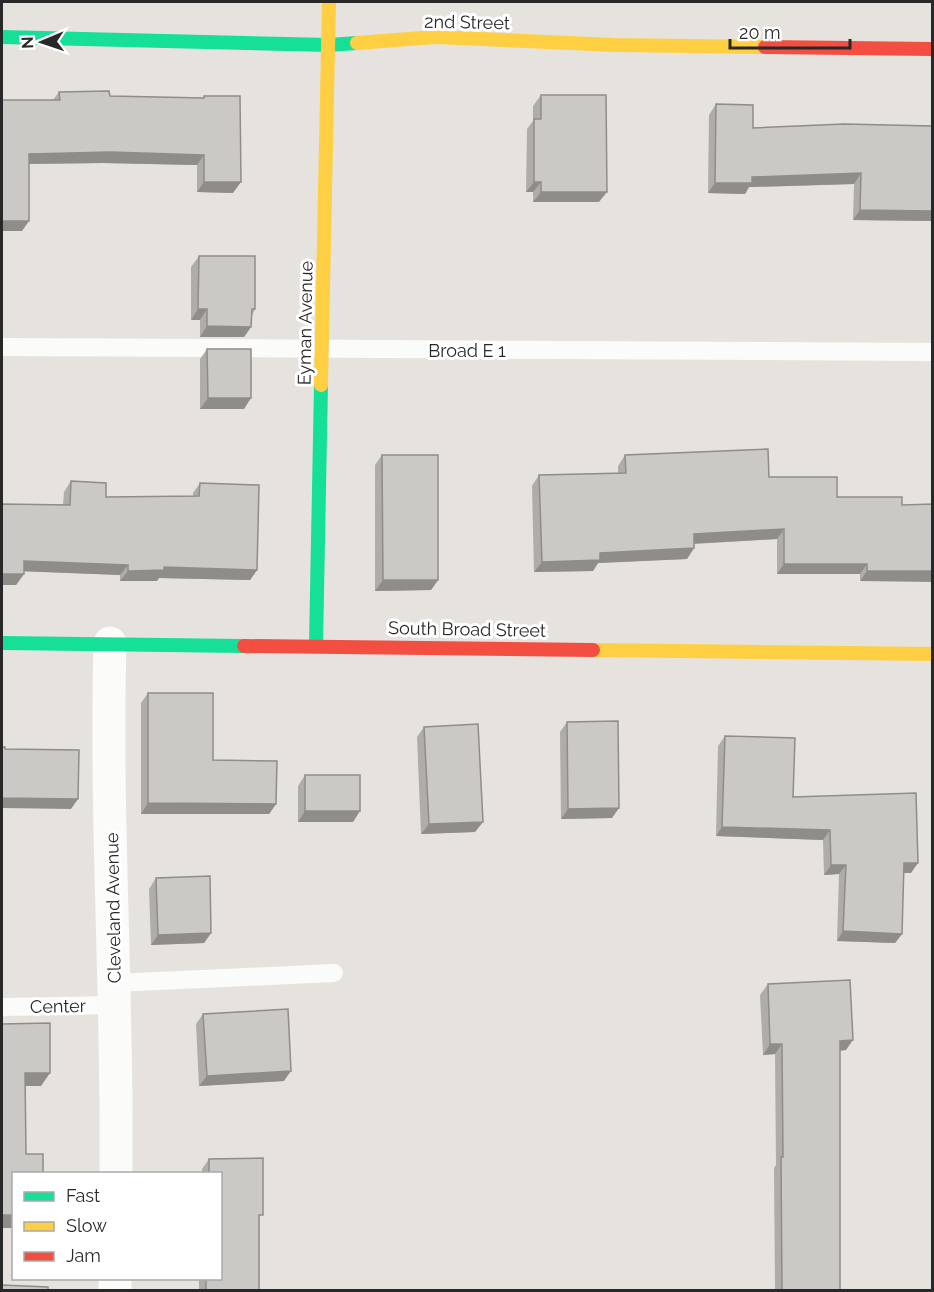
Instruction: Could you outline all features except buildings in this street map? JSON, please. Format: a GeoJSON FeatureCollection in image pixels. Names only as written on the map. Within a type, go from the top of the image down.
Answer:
{"type":"FeatureCollection","features":[{"type":"Feature","properties":{"kind":"street","name":"Eyman Avenue"},"geometry":{"type":"LineString","coordinates":[[316,645],[329,2]]}},
{"type":"Feature","properties":{"kind":"street","name":"2nd Street"},"geometry":{"type":"LineString","coordinates":[[2,38],[329,45],[435,37],[614,45],[933,49]]}},
{"type":"Feature","properties":{"kind":"street","name":"South Broad Street"},"geometry":{"type":"LineString","coordinates":[[2,643],[933,654]]}},
{"type":"Feature","properties":{"kind":"street","name":"Cleveland Avenue"},"geometry":{"type":"LineString","coordinates":[[110,643],[108,713],[115,994],[116,1172]]}},
{"type":"Feature","properties":{"kind":"lane","name":"Broad E 1"},"geometry":{"type":"LineString","coordinates":[[2,347],[933,352]]}},
{"type":"Feature","properties":{"kind":"lane","name":"Center"},"geometry":{"type":"LineString","coordinates":[[2,1007],[334,973]]}},
{"type":"Feature","properties":{"kind":"traffic: fast"},"geometry":{"type":"LineString","coordinates":[[2,37],[329,45],[357,43]]}},
{"type":"Feature","properties":{"kind":"traffic: fast"},"geometry":{"type":"LineString","coordinates":[[316,645],[321,385]]}},
{"type":"Feature","properties":{"kind":"traffic: fast"},"geometry":{"type":"LineString","coordinates":[[2,643],[244,646]]}},
{"type":"Feature","properties":{"kind":"traffic: slow"},"geometry":{"type":"LineString","coordinates":[[321,385],[329,2]]}},
{"type":"Feature","properties":{"kind":"traffic: slow"},"geometry":{"type":"LineString","coordinates":[[357,43],[435,37],[614,45],[765,47]]}},
{"type":"Feature","properties":{"kind":"traffic: slow"},"geometry":{"type":"LineString","coordinates":[[593,650],[932,654]]}},
{"type":"Feature","properties":{"kind":"traffic: jam"},"geometry":{"type":"LineString","coordinates":[[765,47],[932,49]]}},
{"type":"Feature","properties":{"kind":"traffic: jam"},"geometry":{"type":"LineString","coordinates":[[244,646],[593,650]]}}]}
